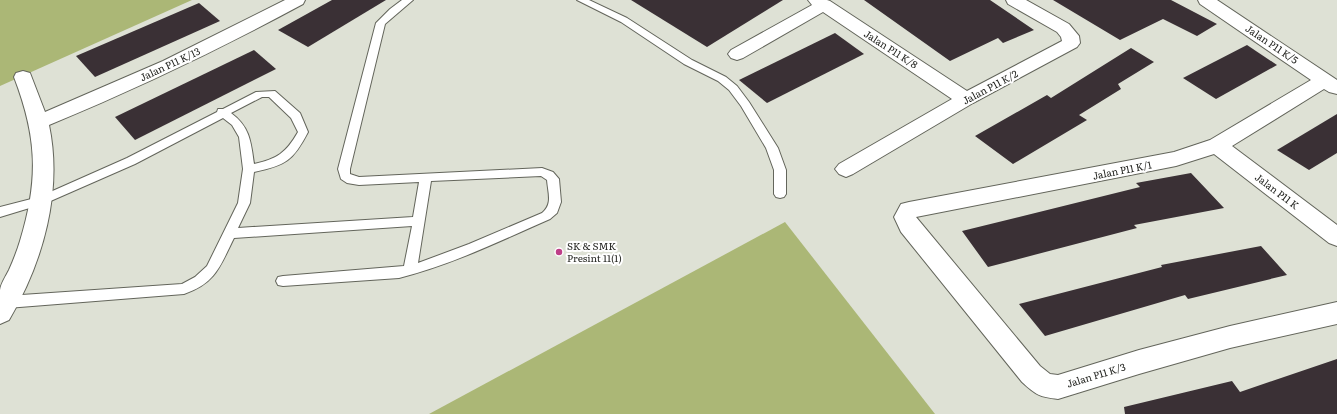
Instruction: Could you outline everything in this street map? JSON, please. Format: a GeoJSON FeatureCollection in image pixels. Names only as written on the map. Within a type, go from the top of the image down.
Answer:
{"type":"FeatureCollection","features":[{"type":"Feature","properties":{"kind":"street","name":"Jalan P11 K/13"},"geometry":{"type":"LineString","coordinates":[[39,122],[98,98],[260,21],[297,0]]}},
{"type":"Feature","properties":{"kind":"street","name":"Jalan P11 K/2"},"geometry":{"type":"LineString","coordinates":[[846,169],[966,99],[1071,43],[1070,36],[1062,28],[1014,0]]}},
{"type":"Feature","properties":{"kind":"street","name":"Jalan P11 K/5"},"geometry":{"type":"LineString","coordinates":[[1206,0],[1331,85]]}},
{"type":"Feature","properties":{"kind":"street"},"geometry":{"type":"LineString","coordinates":[[737,54],[820,2]]}},
{"type":"Feature","properties":{"kind":"street","name":"Jalan P11 K/8"},"geometry":{"type":"LineString","coordinates":[[820,2],[966,99]]}},
{"type":"Feature","properties":{"kind":"street"},"geometry":{"type":"LineString","coordinates":[[3,308],[27,253],[42,200],[45,166],[39,122],[33,98],[23,76]]}},
{"type":"Feature","properties":{"kind":"street","name":"Jalan P11 K/1"},"geometry":{"type":"LineString","coordinates":[[905,217],[909,210],[1176,160],[1217,145],[1331,85]]}},
{"type":"Feature","properties":{"kind":"street","name":"Jalan P11 K"},"geometry":{"type":"LineString","coordinates":[[1217,145],[1337,237]]}},
{"type":"Feature","properties":{"kind":"street","name":"Jalan P11 K/3"},"geometry":{"type":"LineString","coordinates":[[905,217],[909,226],[1020,362],[1044,385],[1058,387],[1138,362],[1230,337],[1337,313]]}},
{"type":"Feature","properties":{"kind":"lane"},"geometry":{"type":"LineString","coordinates":[[283,281],[410,271],[441,261],[546,216],[552,210],[555,202],[553,179],[549,175],[542,172],[359,181],[351,180],[345,176],[344,168],[381,23],[393,11],[408,0]]}},
{"type":"Feature","properties":{"kind":"lane"},"geometry":{"type":"LineString","coordinates":[[582,0],[624,20],[688,62],[722,79],[733,88],[745,104],[772,148],[780,170],[780,194]]}},
{"type":"Feature","properties":{"kind":"lane"},"geometry":{"type":"LineString","coordinates":[[0,212],[42,200],[131,161],[222,112],[260,94],[271,93],[296,116],[303,132],[296,145],[285,158],[249,169]]}},
{"type":"Feature","properties":{"kind":"lane"},"geometry":{"type":"LineString","coordinates":[[3,308],[184,289],[200,281],[212,270],[244,203],[249,169],[245,137],[236,122],[222,112]]}},
{"type":"Feature","properties":{"kind":"lane"},"geometry":{"type":"LineString","coordinates":[[410,271],[417,221],[426,177]]}},
{"type":"Feature","properties":{"kind":"lane"},"geometry":{"type":"LineString","coordinates":[[229,233],[417,221]]}},
{"type":"Feature","properties":{"kind":"green space"},"geometry":{"type":"Polygon","coordinates":[[[0,0],[192,0],[0,86],[0,0]]]}},
{"type":"Feature","properties":{"kind":"green space"},"geometry":{"type":"Polygon","coordinates":[[[785,222],[935,414],[429,414],[785,222]]]}},
{"type":"Feature","properties":{"kind":"building"},"geometry":{"type":"Polygon","coordinates":[[[332,0],[386,0],[308,47],[278,30],[332,0]]]}},
{"type":"Feature","properties":{"kind":"building"},"geometry":{"type":"Polygon","coordinates":[[[631,0],[783,0],[707,47],[631,0]]]}},
{"type":"Feature","properties":{"kind":"building"},"geometry":{"type":"Polygon","coordinates":[[[864,0],[990,0],[1034,30],[1003,43],[998,38],[950,61],[864,0]]]}},
{"type":"Feature","properties":{"kind":"building"},"geometry":{"type":"Polygon","coordinates":[[[1053,0],[1171,0],[1217,24],[1197,36],[1163,19],[1120,40],[1053,0]]]}},
{"type":"Feature","properties":{"kind":"building"},"geometry":{"type":"Polygon","coordinates":[[[199,3],[220,21],[95,77],[76,56],[199,3]]]}},
{"type":"Feature","properties":{"kind":"building"},"geometry":{"type":"Polygon","coordinates":[[[835,33],[864,54],[767,103],[739,80],[835,33]]]}},
{"type":"Feature","properties":{"kind":"building"},"geometry":{"type":"Polygon","coordinates":[[[1247,45],[1277,65],[1216,99],[1183,78],[1247,45]]]}},
{"type":"Feature","properties":{"kind":"building"},"geometry":{"type":"Polygon","coordinates":[[[1131,48],[1154,62],[1118,84],[1121,89],[1079,115],[1087,120],[1013,164],[975,136],[1047,95],[1051,98],[1131,48]]]}},
{"type":"Feature","properties":{"kind":"building"},"geometry":{"type":"Polygon","coordinates":[[[254,50],[276,69],[135,140],[115,117],[254,50]]]}},
{"type":"Feature","properties":{"kind":"building"},"geometry":{"type":"Polygon","coordinates":[[[1337,114],[1337,153],[1309,170],[1277,150],[1337,114]]]}},
{"type":"Feature","properties":{"kind":"building"},"geometry":{"type":"Polygon","coordinates":[[[1191,173],[1224,208],[1134,225],[1137,228],[988,267],[962,231],[1140,187],[1136,183],[1191,173]]]}},
{"type":"Feature","properties":{"kind":"building"},"geometry":{"type":"Polygon","coordinates":[[[1261,246],[1287,275],[1188,299],[1185,295],[1045,336],[1019,304],[1162,267],[1161,265],[1261,246]]]}},
{"type":"Feature","properties":{"kind":"building"},"geometry":{"type":"Polygon","coordinates":[[[1337,359],[1337,414],[1125,414],[1124,407],[1232,381],[1240,392],[1337,359]]]}},
{"type":"Feature","properties":{"kind":"place","name":"SK & SMK Presint 11(1)"},"geometry":{"type":"Point","coordinates":[559,252]}}]}
